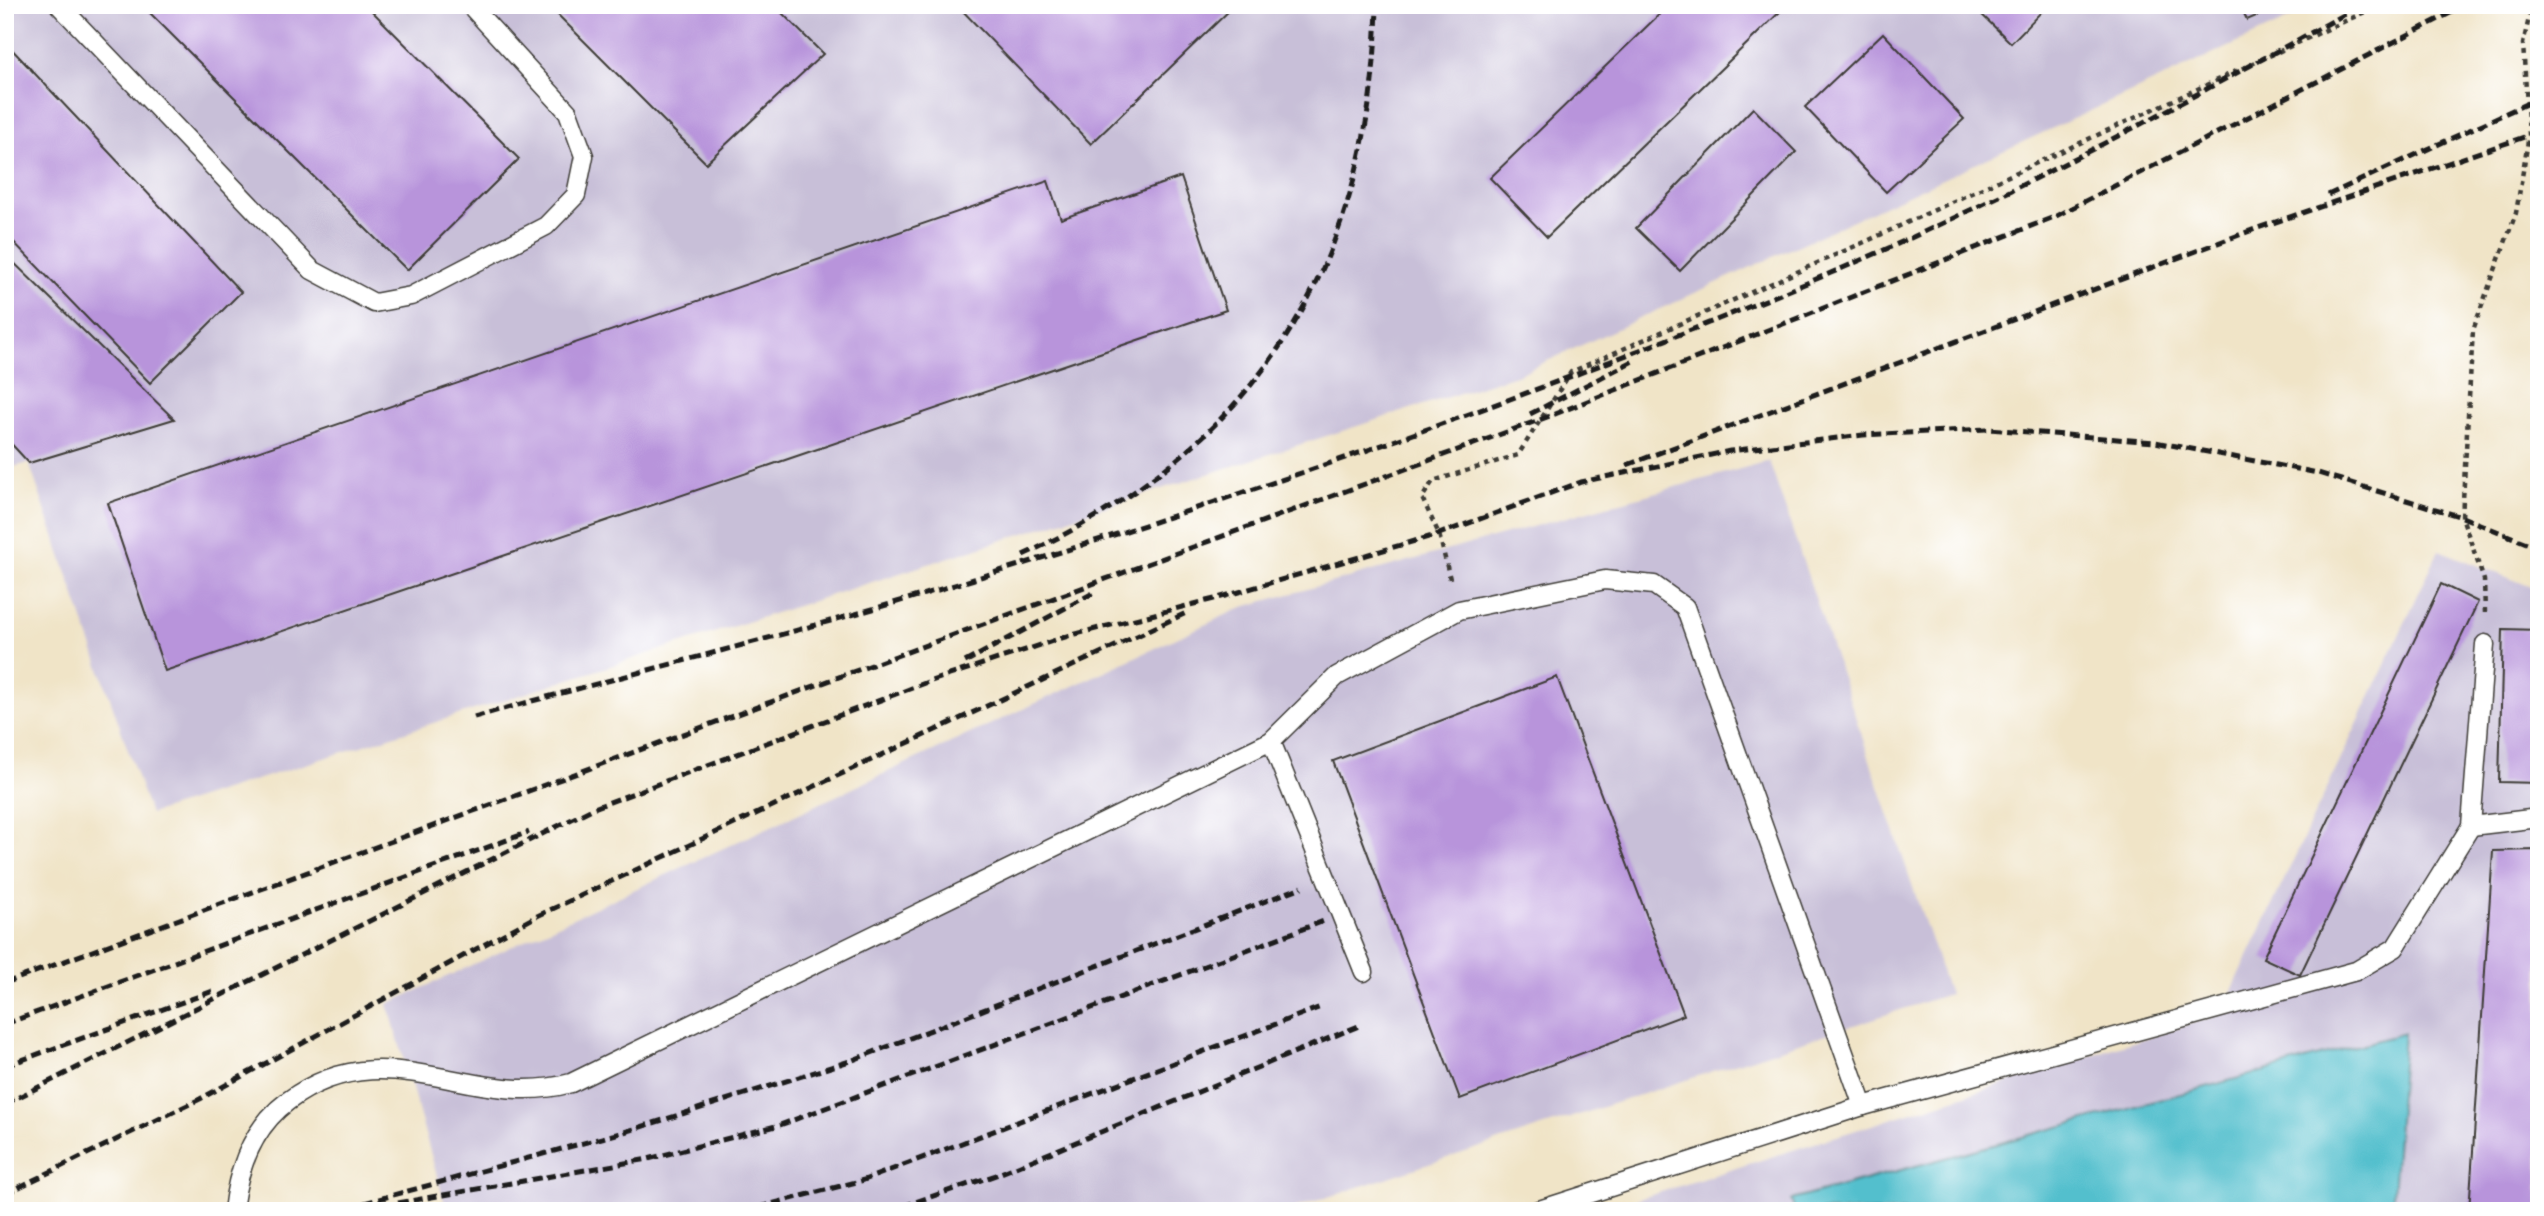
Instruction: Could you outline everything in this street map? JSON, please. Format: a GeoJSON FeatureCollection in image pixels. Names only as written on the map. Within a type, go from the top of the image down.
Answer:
{"type":"FeatureCollection","features":[{"type":"Feature","properties":{"kind":"lane"},"geometry":{"type":"LineString","coordinates":[[59,5],[312,270],[374,303],[411,296],[545,226],[576,195],[584,156],[568,111],[470,5]]}},
{"type":"Feature","properties":{"kind":"lane"},"geometry":{"type":"LineString","coordinates":[[233,1211],[236,1187],[249,1146],[270,1115],[300,1092],[353,1070],[383,1069],[518,1090],[547,1090],[571,1083],[1271,741],[1338,676],[1458,610],[1605,580],[1654,585],[1685,607],[1863,1106]]}},
{"type":"Feature","properties":{"kind":"lane"},"geometry":{"type":"LineString","coordinates":[[1536,1211],[1863,1106],[2356,971],[2395,948],[2471,826],[2486,645]]}},
{"type":"Feature","properties":{"kind":"lane"},"geometry":{"type":"LineString","coordinates":[[1271,741],[1364,972]]}},
{"type":"Feature","properties":{"kind":"lane"},"geometry":{"type":"LineString","coordinates":[[2471,826],[2539,818]]}},
{"type":"Feature","properties":{"kind":"path"},"geometry":{"type":"LineString","coordinates":[[1458,610],[1439,534],[1422,498],[1433,481],[1518,455],[1571,372],[1867,241],[2380,5]]}},
{"type":"Feature","properties":{"kind":"path"},"geometry":{"type":"LineString","coordinates":[[2486,645],[2484,580],[2462,517],[2473,330],[2516,213],[2529,135],[2523,44],[2532,5]]}},
{"type":"Feature","properties":{"kind":"shaded area"},"geometry":{"type":"Polygon","coordinates":[[[5,5],[2320,5],[1519,374],[150,814],[29,463],[5,469],[5,5]]]}},
{"type":"Feature","properties":{"kind":"shaded area"},"geometry":{"type":"Polygon","coordinates":[[[1769,461],[1949,994],[1285,1211],[447,1211],[388,1004],[1243,607],[1769,461]]]}},
{"type":"Feature","properties":{"kind":"shaded area"},"geometry":{"type":"Polygon","coordinates":[[[2439,550],[2539,590],[2539,1211],[1601,1211],[2221,1014],[2439,550]]]}},
{"type":"Feature","properties":{"kind":"water"},"geometry":{"type":"Polygon","coordinates":[[[2404,1033],[2392,1211],[1795,1211],[1791,1200],[2404,1033]]]}},
{"type":"Feature","properties":{"kind":"building"},"geometry":{"type":"Polygon","coordinates":[[[142,5],[366,5],[519,159],[407,270],[142,5]]]}},
{"type":"Feature","properties":{"kind":"building"},"geometry":{"type":"Polygon","coordinates":[[[548,5],[774,5],[823,54],[706,163],[548,5]]]}},
{"type":"Feature","properties":{"kind":"building"},"geometry":{"type":"Polygon","coordinates":[[[957,5],[1235,5],[1091,144],[957,5]]]}},
{"type":"Feature","properties":{"kind":"building"},"geometry":{"type":"Polygon","coordinates":[[[1669,5],[1707,5],[1713,11],[1719,5],[1787,5],[1547,237],[1490,178],[1669,5]]]}},
{"type":"Feature","properties":{"kind":"building"},"geometry":{"type":"Polygon","coordinates":[[[1972,5],[2048,5],[2011,43],[1972,5]]]}},
{"type":"Feature","properties":{"kind":"building"},"geometry":{"type":"Polygon","coordinates":[[[2240,5],[2282,5],[2247,20],[2240,5]]]}},
{"type":"Feature","properties":{"kind":"building"},"geometry":{"type":"Polygon","coordinates":[[[1883,33],[1964,119],[1886,192],[1805,107],[1883,33]]]}},
{"type":"Feature","properties":{"kind":"building"},"geometry":{"type":"Polygon","coordinates":[[[5,42],[241,292],[150,383],[5,233],[5,42]]]}},
{"type":"Feature","properties":{"kind":"building"},"geometry":{"type":"Polygon","coordinates":[[[1753,108],[1796,152],[1680,271],[1636,228],[1753,108]]]}},
{"type":"Feature","properties":{"kind":"building"},"geometry":{"type":"Polygon","coordinates":[[[1181,177],[1226,310],[165,671],[108,503],[1048,181],[1061,219],[1181,177]]]}},
{"type":"Feature","properties":{"kind":"building"},"geometry":{"type":"Polygon","coordinates":[[[5,254],[174,419],[29,463],[5,437],[5,254]]]}},
{"type":"Feature","properties":{"kind":"building"},"geometry":{"type":"Polygon","coordinates":[[[2441,584],[2478,602],[2300,975],[2263,958],[2441,584]]]}},
{"type":"Feature","properties":{"kind":"building"},"geometry":{"type":"Polygon","coordinates":[[[2503,629],[2539,630],[2539,783],[2499,782],[2503,629]]]}},
{"type":"Feature","properties":{"kind":"building"},"geometry":{"type":"Polygon","coordinates":[[[1557,677],[1684,1015],[1460,1099],[1333,761],[1557,677]]]}},
{"type":"Feature","properties":{"kind":"building"},"geometry":{"type":"Polygon","coordinates":[[[2539,850],[2539,1211],[2469,1211],[2493,851],[2539,850]]]}},
{"type":"Feature","properties":{"kind":"railway"},"geometry":{"type":"LineString","coordinates":[[1023,555],[1106,510],[1177,459],[1237,401],[1286,336],[1325,264],[1352,185],[1370,99],[1377,5]]}},
{"type":"Feature","properties":{"kind":"railway"},"geometry":{"type":"LineString","coordinates":[[474,717],[787,633],[974,579],[1304,472],[1631,354],[1845,267],[1977,207],[2106,142],[2362,5]]}},
{"type":"Feature","properties":{"kind":"railway"},"geometry":{"type":"LineString","coordinates":[[5,983],[1542,419],[2054,217],[2466,5]]}},
{"type":"Feature","properties":{"kind":"railway"},"geometry":{"type":"LineString","coordinates":[[2328,195],[2539,98]]}},
{"type":"Feature","properties":{"kind":"railway"},"geometry":{"type":"LineString","coordinates":[[1627,465],[2255,229],[2539,132]]}},
{"type":"Feature","properties":{"kind":"railway"},"geometry":{"type":"LineString","coordinates":[[1530,414],[1633,361]]}},
{"type":"Feature","properties":{"kind":"railway"},"geometry":{"type":"LineString","coordinates":[[5,1104],[594,808],[928,682],[1068,636],[1218,598],[1439,534],[1581,482],[1730,451],[1863,435],[1989,429],[2155,442],[2318,473],[2462,517],[2539,548]]}},
{"type":"Feature","properties":{"kind":"railway"},"geometry":{"type":"LineString","coordinates":[[965,662],[1095,592]]}},
{"type":"Feature","properties":{"kind":"railway"},"geometry":{"type":"LineString","coordinates":[[5,1194],[200,1099],[535,917],[1186,613]]}},
{"type":"Feature","properties":{"kind":"railway"},"geometry":{"type":"LineString","coordinates":[[5,1024],[529,832]]}},
{"type":"Feature","properties":{"kind":"railway"},"geometry":{"type":"LineString","coordinates":[[335,1211],[631,1130],[853,1060],[1302,887]]}},
{"type":"Feature","properties":{"kind":"railway"},"geometry":{"type":"LineString","coordinates":[[398,1203],[648,1159],[780,1125],[1324,921]]}},
{"type":"Feature","properties":{"kind":"railway"},"geometry":{"type":"LineString","coordinates":[[5,1066],[216,990]]}},
{"type":"Feature","properties":{"kind":"railway"},"geometry":{"type":"LineString","coordinates":[[744,1211],[864,1180],[1321,1007]]}},
{"type":"Feature","properties":{"kind":"railway"},"geometry":{"type":"LineString","coordinates":[[888,1211],[996,1175],[1361,1025]]}}]}
